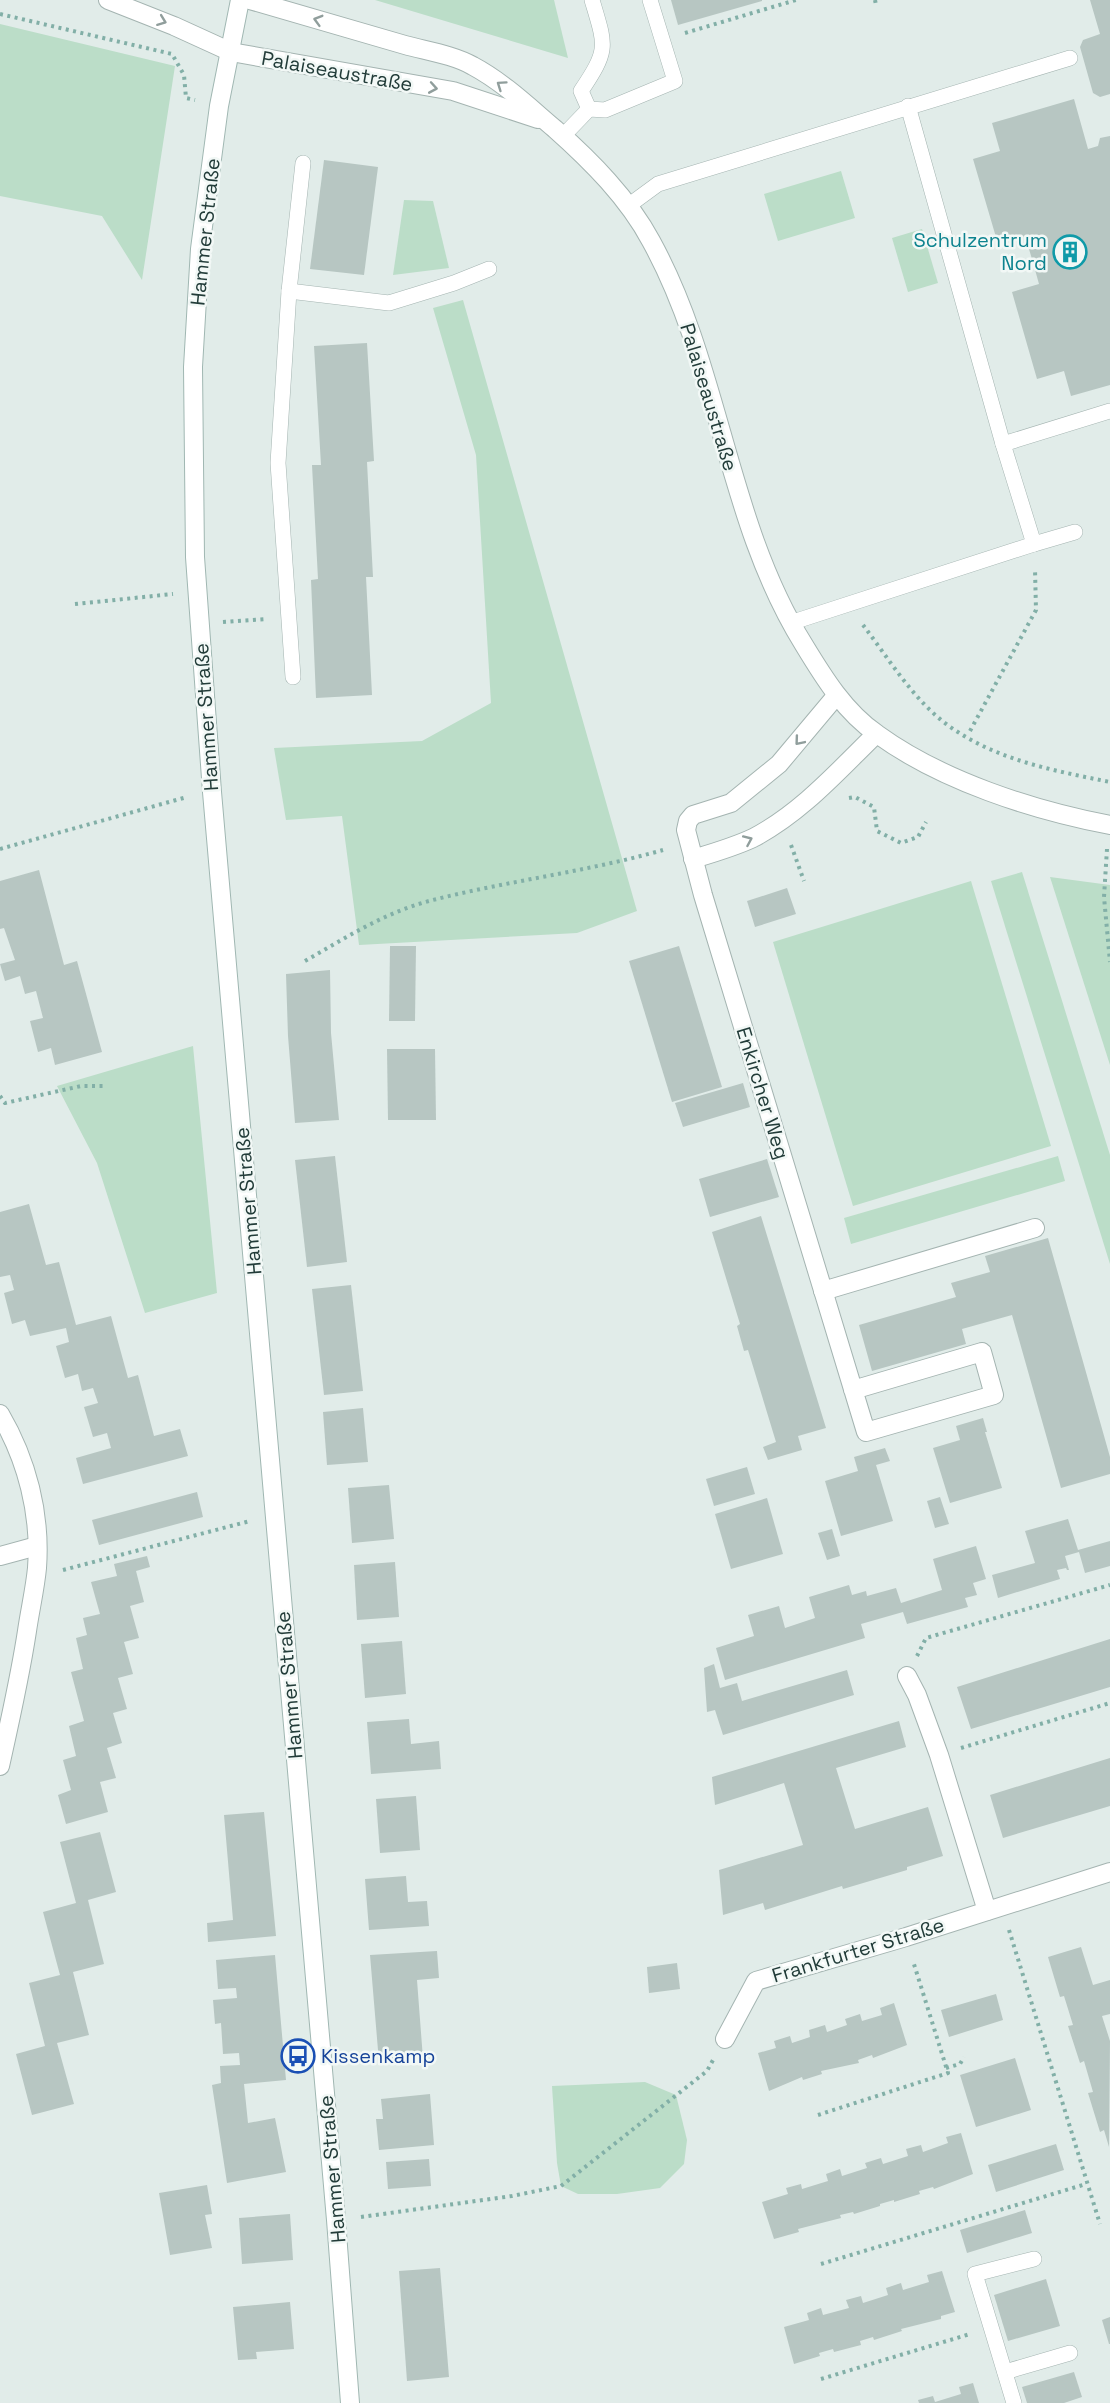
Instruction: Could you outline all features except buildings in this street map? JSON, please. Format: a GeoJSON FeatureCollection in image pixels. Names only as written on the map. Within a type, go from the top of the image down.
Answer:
{"type":"FeatureCollection","features":[{"type":"Feature","properties":{"kind":"street","name":"Palaiseaustraße"},"geometry":{"type":"LineString","coordinates":[[108,0],[231,52],[453,91],[546,122]]}},
{"type":"Feature","properties":{"kind":"street","name":"Hammer Straße"},"geometry":{"type":"LineString","coordinates":[[240,0],[219,106],[200,249],[195,317],[197,591],[212,792],[350,2403]]}},
{"type":"Feature","properties":{"kind":"street","name":"Palaiseaustraße"},"geometry":{"type":"LineString","coordinates":[[250,0],[471,64],[509,90],[563,136],[598,170],[628,207],[650,239],[678,296],[748,527],[771,585],[790,623],[836,696],[876,734],[956,780],[1027,804],[1110,825]]}},
{"type":"Feature","properties":{"kind":"street"},"geometry":{"type":"LineString","coordinates":[[836,696],[779,764],[730,803],[693,815],[687,822],[686,830],[693,860],[753,838],[782,820],[819,790],[876,734]]}},
{"type":"Feature","properties":{"kind":"street","name":"Enkircher Weg"},"geometry":{"type":"LineString","coordinates":[[693,860],[866,1432],[994,1395],[982,1352],[854,1390]]}},
{"type":"Feature","properties":{"kind":"street"},"geometry":{"type":"LineString","coordinates":[[823,1291],[1035,1228]]}},
{"type":"Feature","properties":{"kind":"street"},"geometry":{"type":"LineString","coordinates":[[0,1414],[10,1431],[28,1475],[37,1546],[36,1577],[20,1677],[0,1766]]}},
{"type":"Feature","properties":{"kind":"street"},"geometry":{"type":"LineString","coordinates":[[0,1556],[37,1546]]}},
{"type":"Feature","properties":{"kind":"street"},"geometry":{"type":"LineString","coordinates":[[907,1676],[917,1695],[994,1908]]}},
{"type":"Feature","properties":{"kind":"street","name":"Frankfurter Straße"},"geometry":{"type":"LineString","coordinates":[[725,2039],[756,1981],[906,1937],[1110,1872]]}},
{"type":"Feature","properties":{"kind":"lane"},"geometry":{"type":"LineString","coordinates":[[589,109],[581,91],[602,55],[604,40],[592,0]]}},
{"type":"Feature","properties":{"kind":"lane"},"geometry":{"type":"LineString","coordinates":[[563,136],[589,109],[605,110],[675,81],[650,0]]}},
{"type":"Feature","properties":{"kind":"lane"},"geometry":{"type":"LineString","coordinates":[[628,207],[657,184],[1070,58]]}},
{"type":"Feature","properties":{"kind":"lane"},"geometry":{"type":"LineString","coordinates":[[908,106],[1003,444],[1035,544]]}},
{"type":"Feature","properties":{"kind":"lane"},"geometry":{"type":"LineString","coordinates":[[292,677],[278,463],[289,291],[303,163]]}},
{"type":"Feature","properties":{"kind":"lane"},"geometry":{"type":"LineString","coordinates":[[289,291],[389,303],[454,283],[489,269]]}},
{"type":"Feature","properties":{"kind":"lane"},"geometry":{"type":"LineString","coordinates":[[1003,444],[1110,411]]}},
{"type":"Feature","properties":{"kind":"lane"},"geometry":{"type":"LineString","coordinates":[[790,623],[1075,532]]}},
{"type":"Feature","properties":{"kind":"lane"},"geometry":{"type":"LineString","coordinates":[[1014,2403],[975,2274],[1034,2259]]}},
{"type":"Feature","properties":{"kind":"lane"},"geometry":{"type":"LineString","coordinates":[[1005,2372],[1070,2353]]}},
{"type":"Feature","properties":{"kind":"path"},"geometry":{"type":"LineString","coordinates":[[663,39],[796,0]]}},
{"type":"Feature","properties":{"kind":"path"},"geometry":{"type":"LineString","coordinates":[[0,14],[172,54],[184,75],[186,98],[219,106]]}},
{"type":"Feature","properties":{"kind":"path"},"geometry":{"type":"LineString","coordinates":[[970,730],[1036,610],[1035,544]]}},
{"type":"Feature","properties":{"kind":"path"},"geometry":{"type":"LineString","coordinates":[[75,604],[197,591]]}},
{"type":"Feature","properties":{"kind":"path"},"geometry":{"type":"LineString","coordinates":[[848,605],[913,692],[949,726],[995,751],[1054,771],[1110,782]]}},
{"type":"Feature","properties":{"kind":"path"},"geometry":{"type":"LineString","coordinates":[[199,623],[288,617]]}},
{"type":"Feature","properties":{"kind":"path"},"geometry":{"type":"LineString","coordinates":[[819,790],[835,801],[855,796],[874,807],[878,831],[901,843],[918,837],[926,822]]}},
{"type":"Feature","properties":{"kind":"path"},"geometry":{"type":"LineString","coordinates":[[0,849],[212,792]]}},
{"type":"Feature","properties":{"kind":"path"},"geometry":{"type":"LineString","coordinates":[[305,961],[380,918],[428,901],[629,860],[663,850]]}},
{"type":"Feature","properties":{"kind":"path"},"geometry":{"type":"LineString","coordinates":[[795,857],[804,881]]}},
{"type":"Feature","properties":{"kind":"path"},"geometry":{"type":"LineString","coordinates":[[1106,872],[1104,897],[1110,962]]}},
{"type":"Feature","properties":{"kind":"path"},"geometry":{"type":"LineString","coordinates":[[0,1096],[5,1102],[81,1086],[107,1086]]}},
{"type":"Feature","properties":{"kind":"path"},"geometry":{"type":"LineString","coordinates":[[36,1577],[274,1515]]}},
{"type":"Feature","properties":{"kind":"path"},"geometry":{"type":"LineString","coordinates":[[907,1676],[926,1638],[1110,1585]]}},
{"type":"Feature","properties":{"kind":"path"},"geometry":{"type":"LineString","coordinates":[[939,1755],[1110,1703]]}},
{"type":"Feature","properties":{"kind":"path"},"geometry":{"type":"LineString","coordinates":[[994,1908],[1100,2224]]}},
{"type":"Feature","properties":{"kind":"path"},"geometry":{"type":"LineString","coordinates":[[818,2115],[948,2073],[906,1937]]}},
{"type":"Feature","properties":{"kind":"path"},"geometry":{"type":"LineString","coordinates":[[336,2220],[512,2196],[561,2186],[707,2071],[725,2039]]}},
{"type":"Feature","properties":{"kind":"path"},"geometry":{"type":"LineString","coordinates":[[946,2068],[960,2064],[964,2057]]}},
{"type":"Feature","properties":{"kind":"path"},"geometry":{"type":"LineString","coordinates":[[821,2264],[1086,2184]]}},
{"type":"Feature","properties":{"kind":"path"},"geometry":{"type":"LineString","coordinates":[[821,2379],[991,2328]]}},
{"type":"Feature","properties":{"kind":"green space"},"geometry":{"type":"Polygon","coordinates":[[[375,0],[554,0],[568,58],[375,0]]]}},
{"type":"Feature","properties":{"kind":"green space"},"geometry":{"type":"Polygon","coordinates":[[[0,24],[175,66],[142,280],[102,216],[0,196],[0,24]]]}},
{"type":"Feature","properties":{"kind":"green space"},"geometry":{"type":"Polygon","coordinates":[[[841,171],[855,218],[778,241],[764,194],[841,171]]]}},
{"type":"Feature","properties":{"kind":"green space"},"geometry":{"type":"Polygon","coordinates":[[[404,200],[433,201],[449,268],[393,275],[404,200]]]}},
{"type":"Feature","properties":{"kind":"green space"},"geometry":{"type":"Polygon","coordinates":[[[922,229],[938,283],[908,292],[892,238],[922,229]]]}},
{"type":"Feature","properties":{"kind":"green space"},"geometry":{"type":"Polygon","coordinates":[[[463,300],[637,911],[577,933],[359,945],[342,816],[286,820],[274,748],[422,741],[491,703],[476,455],[433,308],[463,300]]]}},
{"type":"Feature","properties":{"kind":"green space"},"geometry":{"type":"Polygon","coordinates":[[[1022,872],[1110,1155],[1110,1264],[991,881],[1022,872]]]}},
{"type":"Feature","properties":{"kind":"green space"},"geometry":{"type":"Polygon","coordinates":[[[1050,877],[1110,885],[1110,1065],[1050,877]]]}},
{"type":"Feature","properties":{"kind":"green space"},"geometry":{"type":"Polygon","coordinates":[[[971,881],[1051,1146],[853,1206],[773,942],[971,881]]]}},
{"type":"Feature","properties":{"kind":"green space"},"geometry":{"type":"Polygon","coordinates":[[[193,1046],[217,1293],[145,1313],[97,1163],[57,1086],[193,1046]]]}},
{"type":"Feature","properties":{"kind":"green space"},"geometry":{"type":"Polygon","coordinates":[[[1058,1156],[1065,1181],[851,1244],[844,1218],[1058,1156]]]}},
{"type":"Feature","properties":{"kind":"green space"},"geometry":{"type":"Polygon","coordinates":[[[645,2082],[676,2095],[687,2140],[684,2164],[660,2188],[617,2194],[578,2194],[561,2186],[557,2163],[552,2086],[645,2082]]]}},
{"type":"Feature","properties":{"kind":"place","name":"Schulzentrum Nord"},"geometry":{"type":"Point","coordinates":[1070,252]}},
{"type":"Feature","properties":{"kind":"place","name":"Kissenkamp"},"geometry":{"type":"Point","coordinates":[298,2056]}}]}
